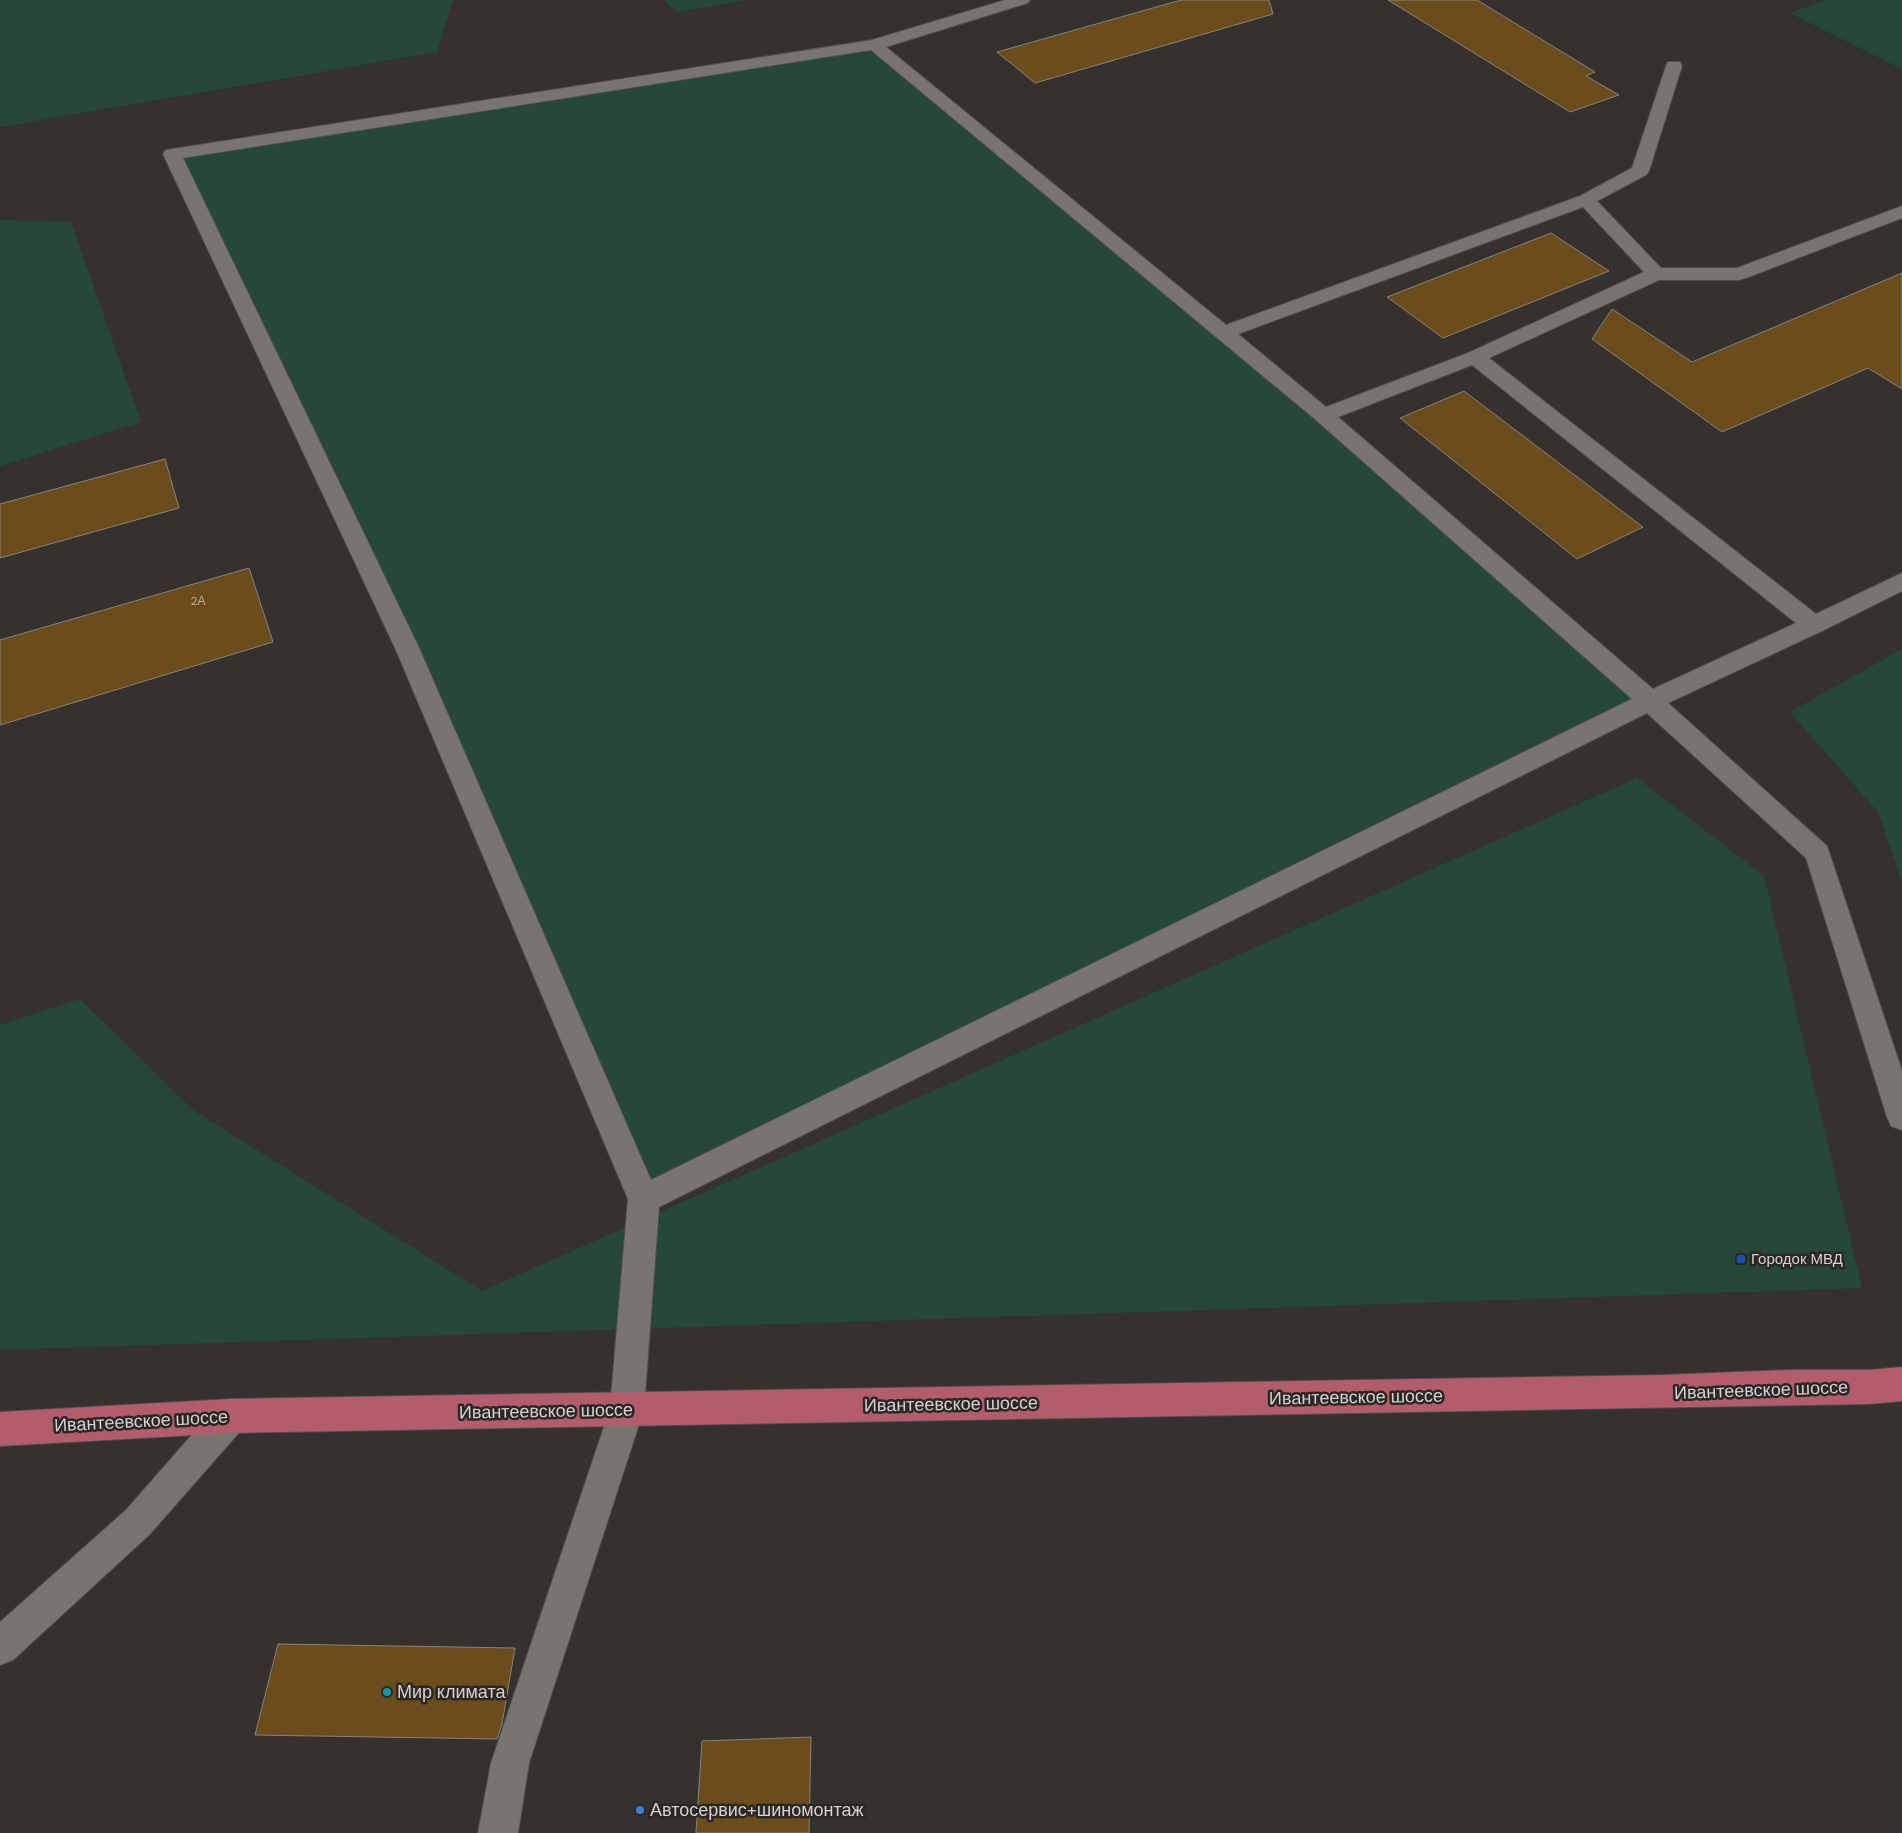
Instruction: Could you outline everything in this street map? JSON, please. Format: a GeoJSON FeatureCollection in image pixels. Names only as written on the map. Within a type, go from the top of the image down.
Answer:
{"type":"FeatureCollection","features":[{"type":"Feature","properties":{"kind":"main road","name":"Ивантеевское шоссе"},"geometry":{"type":"LineString","coordinates":[[0,1429],[231,1416],[1663,1392],[1789,1387],[1869,1387],[1902,1384]]}},
{"type":"Feature","properties":{"kind":"lane"},"geometry":{"type":"LineString","coordinates":[[498,1833],[510,1763],[628,1409],[644,1199],[408,650],[172,154],[874,45],[1022,0]]}},
{"type":"Feature","properties":{"kind":"lane"},"geometry":{"type":"LineString","coordinates":[[874,45],[1323,415],[1650,701],[1818,853],[1902,1117]]}},
{"type":"Feature","properties":{"kind":"lane"},"geometry":{"type":"LineString","coordinates":[[1223,333],[1586,200],[1640,171],[1674,66]]}},
{"type":"Feature","properties":{"kind":"lane"},"geometry":{"type":"LineString","coordinates":[[1586,200],[1656,274]]}},
{"type":"Feature","properties":{"kind":"lane"},"geometry":{"type":"LineString","coordinates":[[1323,415],[1475,357],[1656,274],[1739,274],[1902,212]]}},
{"type":"Feature","properties":{"kind":"lane"},"geometry":{"type":"LineString","coordinates":[[1475,357],[1814,625]]}},
{"type":"Feature","properties":{"kind":"lane"},"geometry":{"type":"LineString","coordinates":[[644,1199],[1650,701],[1814,625],[1902,581]]}},
{"type":"Feature","properties":{"kind":"lane"},"geometry":{"type":"LineString","coordinates":[[0,1647],[138,1522],[231,1416]]}},
{"type":"Feature","properties":{"kind":"green space"},"geometry":{"type":"Polygon","coordinates":[[[0,0],[453,0],[437,52],[0,127],[0,0]]]}},
{"type":"Feature","properties":{"kind":"green space"},"geometry":{"type":"Polygon","coordinates":[[[664,0],[747,0],[677,12],[664,0]]]}},
{"type":"Feature","properties":{"kind":"green space"},"geometry":{"type":"Polygon","coordinates":[[[1826,0],[1902,0],[1902,69],[1790,13],[1826,0]]]}},
{"type":"Feature","properties":{"kind":"green space"},"geometry":{"type":"Polygon","coordinates":[[[874,45],[1650,701],[644,1199],[172,154],[874,45]]]}},
{"type":"Feature","properties":{"kind":"green space"},"geometry":{"type":"Polygon","coordinates":[[[0,220],[71,222],[141,422],[0,466],[0,220]]]}},
{"type":"Feature","properties":{"kind":"green space"},"geometry":{"type":"Polygon","coordinates":[[[1902,649],[1902,882],[1878,812],[1790,712],[1902,649]]]}},
{"type":"Feature","properties":{"kind":"green space"},"geometry":{"type":"Polygon","coordinates":[[[1637,778],[1764,876],[1862,1288],[0,1350],[0,1025],[80,999],[193,1110],[482,1291],[1637,778]]]}},
{"type":"Feature","properties":{"kind":"building"},"geometry":{"type":"Polygon","coordinates":[[[1181,0],[1269,0],[1273,14],[1035,83],[997,52],[1181,0]]]}},
{"type":"Feature","properties":{"kind":"building"},"geometry":{"type":"Polygon","coordinates":[[[1388,0],[1477,0],[1595,72],[1586,76],[1619,95],[1570,112],[1388,0]]]}},
{"type":"Feature","properties":{"kind":"building"},"geometry":{"type":"Polygon","coordinates":[[[1551,233],[1609,271],[1443,338],[1387,297],[1551,233]]]}},
{"type":"Feature","properties":{"kind":"building"},"geometry":{"type":"Polygon","coordinates":[[[1902,273],[1902,389],[1868,368],[1722,432],[1592,339],[1612,309],[1692,362],[1902,273]]]}},
{"type":"Feature","properties":{"kind":"building"},"geometry":{"type":"Polygon","coordinates":[[[1464,391],[1643,527],[1577,559],[1400,418],[1464,391]]]}},
{"type":"Feature","properties":{"kind":"building"},"geometry":{"type":"Polygon","coordinates":[[[165,459],[179,508],[0,558],[0,504],[165,459]]]}},
{"type":"Feature","properties":{"kind":"building"},"geometry":{"type":"Polygon","coordinates":[[[249,568],[273,642],[0,725],[0,640],[249,568]]]}},
{"type":"Feature","properties":{"kind":"building","name":"Мир климата"},"geometry":{"type":"Polygon","coordinates":[[[278,1644],[515,1648],[502,1724],[497,1739],[255,1735],[278,1644]]]}},
{"type":"Feature","properties":{"kind":"building"},"geometry":{"type":"Polygon","coordinates":[[[811,1737],[809,1833],[696,1833],[702,1741],[811,1737]]]}},
{"type":"Feature","properties":{"kind":"place","name":"Городок МВД"},"geometry":{"type":"Point","coordinates":[1741,1259]}},
{"type":"Feature","properties":{"kind":"place","name":"Мир климата"},"geometry":{"type":"Point","coordinates":[387,1692]}},
{"type":"Feature","properties":{"kind":"place","name":"Автосервис+шиномонтаж"},"geometry":{"type":"Point","coordinates":[640,1810]}}]}
